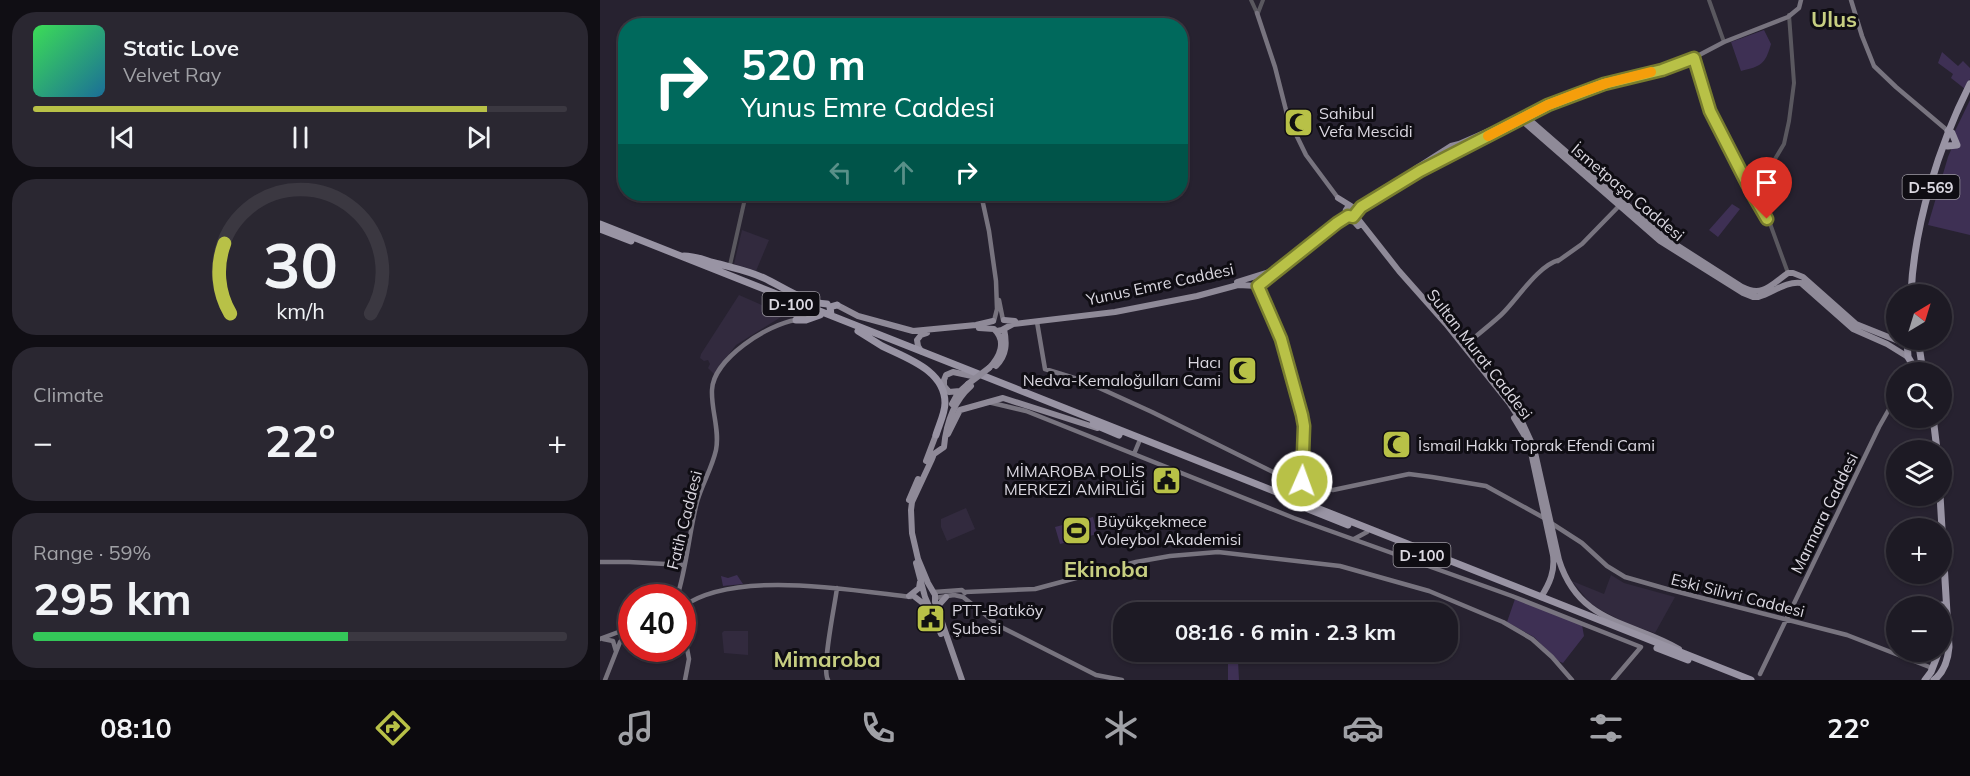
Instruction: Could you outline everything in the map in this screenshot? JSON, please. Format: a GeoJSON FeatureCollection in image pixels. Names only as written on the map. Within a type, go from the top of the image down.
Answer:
{"type":"FeatureCollection","features":[{"type":"Feature","properties":{"kind":"highway","name":"D-569"},"geometry":{"type":"LineString","coordinates":[[1913,284],[1914,255],[1919,227],[1950,132],[1970,84]]}},
{"type":"Feature","properties":{"kind":"highway","name":"D-569"},"geometry":{"type":"LineString","coordinates":[[1914,284],[1922,236],[1950,132],[1970,94]]}},
{"type":"Feature","properties":{"kind":"highway","name":"D-100"},"geometry":{"type":"LineString","coordinates":[[600,224],[1750,680]]}},
{"type":"Feature","properties":{"kind":"highway","name":"D-100"},"geometry":{"type":"LineString","coordinates":[[600,229],[1738,680]]}},
{"type":"Feature","properties":{"kind":"highway"},"geometry":{"type":"LineString","coordinates":[[679,256],[698,256],[730,265],[817,303],[837,305]]}},
{"type":"Feature","properties":{"kind":"highway"},"geometry":{"type":"LineString","coordinates":[[813,308],[827,304]]}},
{"type":"Feature","properties":{"kind":"highway"},"geometry":{"type":"LineString","coordinates":[[831,315],[831,307],[837,305]]}},
{"type":"Feature","properties":{"kind":"highway"},"geometry":{"type":"LineString","coordinates":[[796,320],[802,309]]}},
{"type":"Feature","properties":{"kind":"highway"},"geometry":{"type":"LineString","coordinates":[[796,320],[806,320],[819,315]]}},
{"type":"Feature","properties":{"kind":"highway"},"geometry":{"type":"LineString","coordinates":[[858,331],[922,366],[936,380],[943,392],[945,403],[933,440]]}},
{"type":"Feature","properties":{"kind":"highway"},"geometry":{"type":"LineString","coordinates":[[1919,350],[1921,362]]}},
{"type":"Feature","properties":{"kind":"highway"},"geometry":{"type":"LineString","coordinates":[[1917,362],[1921,359]]}},
{"type":"Feature","properties":{"kind":"highway"},"geometry":{"type":"LineString","coordinates":[[1932,669],[1933,675],[1938,676],[1949,647],[1939,506]]}},
{"type":"Feature","properties":{"kind":"highway"},"geometry":{"type":"LineString","coordinates":[[1925,680],[1935,662]]}},
{"type":"Feature","properties":{"kind":"main road"},"geometry":{"type":"LineString","coordinates":[[922,352],[917,340],[925,333],[1115,312],[1256,282],[1350,212],[1420,171],[1452,149],[1592,88],[1662,70],[1694,58],[1724,42],[1789,16],[1799,8],[1801,0]]}},
{"type":"Feature","properties":{"kind":"main road"},"geometry":{"type":"LineString","coordinates":[[1851,0],[1874,66],[1950,132]]}},
{"type":"Feature","properties":{"kind":"main road"},"geometry":{"type":"LineString","coordinates":[[1257,14],[1275,67],[1288,118],[1306,155],[1338,198]]}},
{"type":"Feature","properties":{"kind":"main road","name":"İsmetpaşa Caddesi"},"geometry":{"type":"LineString","coordinates":[[1522,118],[1662,239],[1754,297],[1792,283]]}},
{"type":"Feature","properties":{"kind":"main road","name":"Sultan Murat Caddesi"},"geometry":{"type":"LineString","coordinates":[[1338,198],[1490,381],[1507,406],[1529,443],[1556,560],[1571,584],[1586,603],[1598,613],[1616,623],[1667,642],[1693,657]]}},
{"type":"Feature","properties":{"kind":"main road"},"geometry":{"type":"LineString","coordinates":[[983,201],[989,231],[999,325]]}},
{"type":"Feature","properties":{"kind":"main road"},"geometry":{"type":"LineString","coordinates":[[1463,348],[1496,319],[1536,277],[1583,242],[1621,204]]}},
{"type":"Feature","properties":{"kind":"main road"},"geometry":{"type":"LineString","coordinates":[[1790,274],[1792,283]]}},
{"type":"Feature","properties":{"kind":"main road"},"geometry":{"type":"LineString","coordinates":[[1790,274],[1786,280],[1804,284],[1839,313],[1880,338],[1906,362]]}},
{"type":"Feature","properties":{"kind":"main road"},"geometry":{"type":"LineString","coordinates":[[1790,274],[1803,277],[1839,313]]}},
{"type":"Feature","properties":{"kind":"main road","name":"İsmetpaşa Caddesi"},"geometry":{"type":"LineString","coordinates":[[1733,284],[1749,291],[1761,291],[1790,274]]}},
{"type":"Feature","properties":{"kind":"main road"},"geometry":{"type":"LineString","coordinates":[[972,376],[952,372],[946,375],[944,380],[946,389],[953,393],[961,391],[1002,361],[1006,342],[999,325],[997,295]]}},
{"type":"Feature","properties":{"kind":"main road"},"geometry":{"type":"LineString","coordinates":[[837,305],[858,316],[913,331],[999,325]]}},
{"type":"Feature","properties":{"kind":"main road","name":"Fatih Caddesi"},"geometry":{"type":"LineString","coordinates":[[681,584],[697,503],[716,444],[717,431],[712,397],[714,378],[746,343],[776,325],[796,320]]}},
{"type":"Feature","properties":{"kind":"main road","name":"Eski Silivri Caddesi"},"geometry":{"type":"LineString","coordinates":[[1037,321],[1045,369],[1093,385],[1287,479],[1333,490],[1409,474],[1486,486],[1582,543],[1607,566],[1625,577],[1847,635],[1932,669]]}},
{"type":"Feature","properties":{"kind":"main road"},"geometry":{"type":"LineString","coordinates":[[1880,338],[1886,339]]}},
{"type":"Feature","properties":{"kind":"main road"},"geometry":{"type":"LineString","coordinates":[[960,680],[934,608],[925,597],[912,533],[911,510],[912,502],[932,459],[944,447],[953,412],[970,385]]}},
{"type":"Feature","properties":{"kind":"main road"},"geometry":{"type":"LineString","coordinates":[[934,608],[934,595],[923,579],[911,543],[907,521],[909,500],[933,440],[961,391]]}},
{"type":"Feature","properties":{"kind":"main road"},"geometry":{"type":"LineString","coordinates":[[944,441],[960,410],[1003,398],[1107,430]]}},
{"type":"Feature","properties":{"kind":"main road"},"geometry":{"type":"LineString","coordinates":[[987,402],[1026,411],[1319,526],[1512,596],[1641,647],[1613,680]]}},
{"type":"Feature","properties":{"kind":"main road","name":"Marmara Caddesi"},"geometry":{"type":"LineString","coordinates":[[1761,677],[1808,573],[1886,415]]}},
{"type":"Feature","properties":{"kind":"main road"},"geometry":{"type":"LineString","coordinates":[[933,440],[938,438],[944,441]]}},
{"type":"Feature","properties":{"kind":"main road"},"geometry":{"type":"LineString","coordinates":[[933,440],[936,450],[940,450]]}},
{"type":"Feature","properties":{"kind":"main road"},"geometry":{"type":"LineString","coordinates":[[1134,454],[1139,442]]}},
{"type":"Feature","properties":{"kind":"main road"},"geometry":{"type":"LineString","coordinates":[[1317,513],[1319,526]]}},
{"type":"Feature","properties":{"kind":"main road"},"geometry":{"type":"LineString","coordinates":[[1354,539],[1367,532]]}},
{"type":"Feature","properties":{"kind":"main road"},"geometry":{"type":"LineString","coordinates":[[925,597],[929,591],[934,595],[1035,589],[1136,562],[1218,552],[1341,566],[1429,591],[1503,622],[1532,639],[1572,680]]}},
{"type":"Feature","properties":{"kind":"main road","name":"Sultan Murat Caddesi"},"geometry":{"type":"LineString","coordinates":[[1541,597],[1552,575],[1556,560]]}},
{"type":"Feature","properties":{"kind":"main road"},"geometry":{"type":"LineString","coordinates":[[600,562],[684,566]]}},
{"type":"Feature","properties":{"kind":"main road"},"geometry":{"type":"LineString","coordinates":[[923,579],[944,594]]}},
{"type":"Feature","properties":{"kind":"main road"},"geometry":{"type":"LineString","coordinates":[[912,597],[923,579]]}},
{"type":"Feature","properties":{"kind":"main road"},"geometry":{"type":"LineString","coordinates":[[696,600],[723,590],[744,587],[808,586],[925,597]]}},
{"type":"Feature","properties":{"kind":"main road"},"geometry":{"type":"LineString","coordinates":[[828,680],[825,676],[826,661],[837,588]]}},
{"type":"Feature","properties":{"kind":"main road"},"geometry":{"type":"LineString","coordinates":[[934,608],[944,594]]}},
{"type":"Feature","properties":{"kind":"main road"},"geometry":{"type":"LineString","coordinates":[[962,594],[984,615],[1011,632],[1101,677],[1122,680]]}},
{"type":"Feature","properties":{"kind":"main road"},"geometry":{"type":"LineString","coordinates":[[912,597],[934,608]]}},
{"type":"Feature","properties":{"kind":"main road"},"geometry":{"type":"LineString","coordinates":[[1587,615],[1598,613]]}},
{"type":"Feature","properties":{"kind":"main road"},"geometry":{"type":"LineString","coordinates":[[600,639],[618,632]]}},
{"type":"Feature","properties":{"kind":"main road"},"geometry":{"type":"LineString","coordinates":[[615,633],[612,638],[617,641]]}},
{"type":"Feature","properties":{"kind":"main road"},"geometry":{"type":"LineString","coordinates":[[605,680],[621,634],[615,633]]}},
{"type":"Feature","properties":{"kind":"main road"},"geometry":{"type":"LineString","coordinates":[[600,639],[617,641]]}},
{"type":"Feature","properties":{"kind":"main road"},"geometry":{"type":"LineString","coordinates":[[685,680],[688,662]]}},
{"type":"Feature","properties":{"kind":"main road"},"geometry":{"type":"LineString","coordinates":[[1750,680],[1761,677]]}},
{"type":"Feature","properties":{"kind":"street"},"geometry":{"type":"LineString","coordinates":[[1257,14],[1263,0]]}},
{"type":"Feature","properties":{"kind":"street"},"geometry":{"type":"LineString","coordinates":[[1709,0],[1724,42]]}},
{"type":"Feature","properties":{"kind":"street"},"geometry":{"type":"LineString","coordinates":[[1251,1],[1257,14]]}},
{"type":"Feature","properties":{"kind":"street"},"geometry":{"type":"LineString","coordinates":[[1753,195],[1784,144],[1789,121],[1794,83],[1789,16]]}},
{"type":"Feature","properties":{"kind":"street"},"geometry":{"type":"LineString","coordinates":[[1694,58],[1710,111],[1770,223],[1790,274]]}},
{"type":"Feature","properties":{"kind":"street"},"geometry":{"type":"LineString","coordinates":[[730,265],[744,201]]}},
{"type":"Feature","properties":{"kind":"street"},"geometry":{"type":"LineString","coordinates":[[1256,282],[1281,339],[1302,415],[1304,426],[1302,484]]}},
{"type":"Feature","properties":{"kind":"shaded area"},"geometry":{"type":"Polygon","coordinates":[[[1764,30],[1771,44],[1767,56],[1758,66],[1741,71],[1731,42],[1764,30]]]}},
{"type":"Feature","properties":{"kind":"shaded area"},"geometry":{"type":"Polygon","coordinates":[[[1942,52],[1958,66],[1963,61],[1970,68],[1970,79],[1965,89],[1951,78],[1953,74],[1938,63],[1942,52]]]}},
{"type":"Feature","properties":{"kind":"shaded area"},"geometry":{"type":"Polygon","coordinates":[[[1970,100],[1970,235],[1928,225],[1956,138],[1955,131],[1970,100]]]}},
{"type":"Feature","properties":{"kind":"shaded area"},"geometry":{"type":"Polygon","coordinates":[[[1732,204],[1740,209],[1718,237],[1709,230],[1732,204]]]}},
{"type":"Feature","properties":{"kind":"shaded area"},"geometry":{"type":"Polygon","coordinates":[[[742,230],[769,240],[756,271],[734,264],[742,230]]]}},
{"type":"Feature","properties":{"kind":"shaded area"},"geometry":{"type":"Polygon","coordinates":[[[739,295],[778,312],[781,317],[736,345],[714,374],[708,368],[710,364],[708,360],[704,361],[700,358],[701,354],[739,295]]]}},
{"type":"Feature","properties":{"kind":"shaded area"},"geometry":{"type":"Polygon","coordinates":[[[966,508],[975,529],[947,541],[941,527],[941,519],[966,508]]]}},
{"type":"Feature","properties":{"kind":"shaded area","name":"Büyükçekmece Voleybol Akademisi"},"geometry":{"type":"Polygon","coordinates":[[[1093,517],[1097,534],[1060,544],[1055,527],[1093,517]]]}},
{"type":"Feature","properties":{"kind":"shaded area"},"geometry":{"type":"Polygon","coordinates":[[[737,575],[743,584],[723,586],[721,576],[728,578],[737,575]]]}},
{"type":"Feature","properties":{"kind":"shaded area"},"geometry":{"type":"Polygon","coordinates":[[[1611,575],[1624,583],[1675,597],[1655,633],[1626,623],[1601,610],[1590,603],[1572,581],[1604,594],[1611,575]]]}},
{"type":"Feature","properties":{"kind":"shaded area"},"geometry":{"type":"Polygon","coordinates":[[[1515,599],[1582,625],[1584,636],[1563,663],[1558,661],[1534,637],[1507,622],[1515,599]]]}},
{"type":"Feature","properties":{"kind":"shaded area"},"geometry":{"type":"Polygon","coordinates":[[[724,631],[748,631],[748,655],[724,653],[722,633],[724,631]]]}},
{"type":"Feature","properties":{"kind":"shaded area"},"geometry":{"type":"Polygon","coordinates":[[[1238,662],[1239,680],[1228,680],[1228,663],[1238,662]]]}},
{"type":"Feature","properties":{"kind":"slow traffic"},"geometry":{"type":"LineString","coordinates":[[1488,136],[1548,105],[1607,83],[1651,72]]}},
{"type":"Feature","properties":{"kind":"place","name":"Sahibul Vefa Mescidi"},"geometry":{"type":"Point","coordinates":[1298,122]}},
{"type":"Feature","properties":{"kind":"place","name":"Hacı Nedva-Kemaloğulları Cami"},"geometry":{"type":"Point","coordinates":[1242,371]}},
{"type":"Feature","properties":{"kind":"place","name":"İsmail Hakkı Toprak Efendi Cami"},"geometry":{"type":"Point","coordinates":[1397,445]}},
{"type":"Feature","properties":{"kind":"place","name":"MİMAROBA POLİS MERKEZİ AMİRLİĞİ"},"geometry":{"type":"Point","coordinates":[1166,480]}},
{"type":"Feature","properties":{"kind":"place","name":"Büyükçekmece Voleybol Akademisi"},"geometry":{"type":"Point","coordinates":[1076,530]}},
{"type":"Feature","properties":{"kind":"place","name":"PTT-Batıköy Şubesi"},"geometry":{"type":"Point","coordinates":[931,619]}},
{"type":"Feature","properties":{"kind":"district","name":"Ulus"},"geometry":{"type":"Point","coordinates":[1834,19]}},
{"type":"Feature","properties":{"kind":"district","name":"Ekinoba"},"geometry":{"type":"Point","coordinates":[1106,569]}},
{"type":"Feature","properties":{"kind":"district","name":"Mimaroba"},"geometry":{"type":"Point","coordinates":[827,659]}},
{"type":"Feature","properties":{"kind":"route"},"geometry":{"type":"LineString","coordinates":[[1302,481],[1304,426],[1302,415],[1281,339],[1258,286],[1342,219],[1348,216],[1353,217],[1361,207],[1420,171],[1548,105],[1604,84],[1662,70],[1694,58],[1710,111],[1767,219]]}}]}
